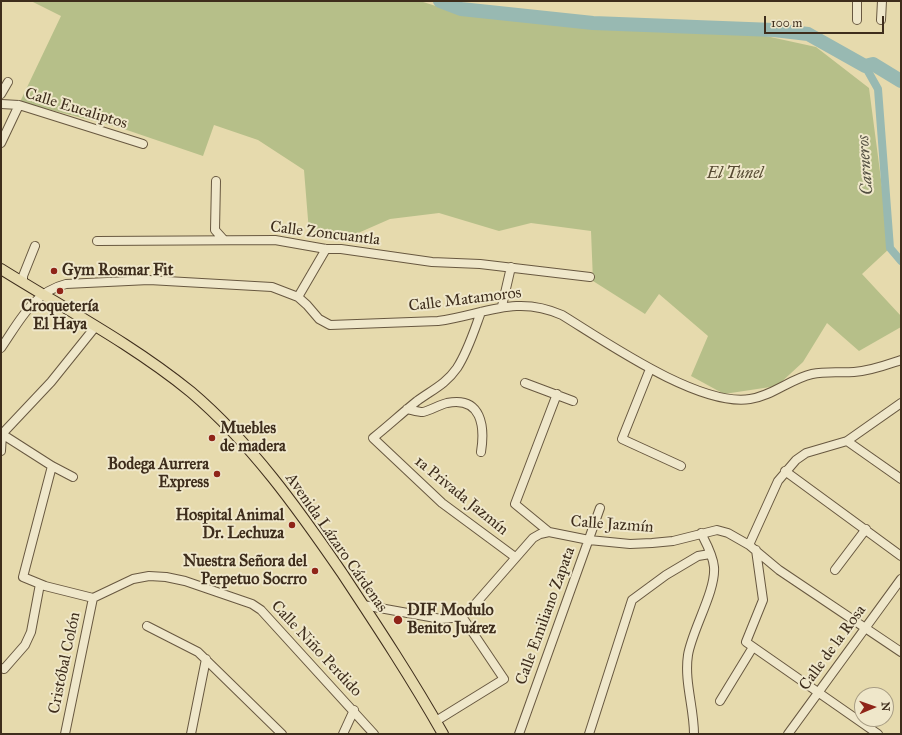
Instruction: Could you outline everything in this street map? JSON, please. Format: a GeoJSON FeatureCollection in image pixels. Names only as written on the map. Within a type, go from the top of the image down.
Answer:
{"type":"FeatureCollection","features":[{"type":"Feature","properties":{"kind":"main road","name":"Avenida Lázaro Cárdenas"},"geometry":{"type":"LineString","coordinates":[[1,269],[96,326],[146,359],[191,393],[231,430],[299,511],[363,605],[444,734]]}},
{"type":"Feature","properties":{"kind":"street"},"geometry":{"type":"LineString","coordinates":[[857,1],[857,20]]}},
{"type":"Feature","properties":{"kind":"street"},"geometry":{"type":"LineString","coordinates":[[881,20],[882,1]]}},
{"type":"Feature","properties":{"kind":"street"},"geometry":{"type":"LineString","coordinates":[[1,94],[8,82]]}},
{"type":"Feature","properties":{"kind":"street","name":"Calle Eucaliptos"},"geometry":{"type":"LineString","coordinates":[[1,104],[19,105],[143,144]]}},
{"type":"Feature","properties":{"kind":"street"},"geometry":{"type":"LineString","coordinates":[[1,144],[19,105]]}},
{"type":"Feature","properties":{"kind":"street"},"geometry":{"type":"LineString","coordinates":[[216,181],[215,230],[224,240]]}},
{"type":"Feature","properties":{"kind":"street","name":"Calle Zoncuantla"},"geometry":{"type":"LineString","coordinates":[[97,241],[274,240],[326,249],[341,249],[432,262],[510,267],[590,277]]}},
{"type":"Feature","properties":{"kind":"street"},"geometry":{"type":"LineString","coordinates":[[23,282],[25,268],[35,246]]}},
{"type":"Feature","properties":{"kind":"street"},"geometry":{"type":"LineString","coordinates":[[298,297],[326,249]]}},
{"type":"Feature","properties":{"kind":"street"},"geometry":{"type":"LineString","coordinates":[[502,306],[510,267]]}},
{"type":"Feature","properties":{"kind":"street","name":"Calle Matamoros"},"geometry":{"type":"LineString","coordinates":[[1,348],[31,304],[42,294],[56,286],[66,284],[149,280],[272,287],[298,297],[308,305],[319,319],[330,325],[438,321],[502,306],[534,305],[548,308],[562,315],[650,369],[718,397],[739,400],[765,395],[810,375],[874,369],[901,360]]}},
{"type":"Feature","properties":{"kind":"street"},"geometry":{"type":"LineString","coordinates":[[407,409],[442,386],[458,367],[469,346],[481,312]]}},
{"type":"Feature","properties":{"kind":"street"},"geometry":{"type":"LineString","coordinates":[[1,451],[2,434],[51,382],[96,326]]}},
{"type":"Feature","properties":{"kind":"street"},"geometry":{"type":"LineString","coordinates":[[650,369],[622,439],[681,466]]}},
{"type":"Feature","properties":{"kind":"street"},"geometry":{"type":"LineString","coordinates":[[525,382],[573,401]]}},
{"type":"Feature","properties":{"kind":"street"},"geometry":{"type":"LineString","coordinates":[[549,532],[515,504],[557,394]]}},
{"type":"Feature","properties":{"kind":"street"},"geometry":{"type":"LineString","coordinates":[[407,409],[422,412],[446,403],[459,402],[470,406],[478,413],[483,423],[484,438],[481,452]]}},
{"type":"Feature","properties":{"kind":"street"},"geometry":{"type":"LineString","coordinates":[[749,545],[778,481],[785,471],[806,452],[847,441],[901,403]]}},
{"type":"Feature","properties":{"kind":"street","name":"1a Privada Jazmín"},"geometry":{"type":"LineString","coordinates":[[407,409],[373,438],[442,503],[515,557]]}},
{"type":"Feature","properties":{"kind":"street"},"geometry":{"type":"LineString","coordinates":[[2,434],[52,466],[73,477]]}},
{"type":"Feature","properties":{"kind":"street"},"geometry":{"type":"LineString","coordinates":[[847,441],[901,479]]}},
{"type":"Feature","properties":{"kind":"street"},"geometry":{"type":"LineString","coordinates":[[52,466],[23,577],[40,584],[93,598]]}},
{"type":"Feature","properties":{"kind":"street"},"geometry":{"type":"LineString","coordinates":[[785,471],[901,556]]}},
{"type":"Feature","properties":{"kind":"street","name":"Calle Emiliano Zapata"},"geometry":{"type":"LineString","coordinates":[[519,734],[572,581],[600,508]]}},
{"type":"Feature","properties":{"kind":"street","name":"Calle Jazmín"},"geometry":{"type":"LineString","coordinates":[[363,605],[441,619],[461,615],[470,610],[532,538],[549,532],[589,540],[652,543],[673,541],[717,530],[728,533],[749,545],[778,570],[901,652]]}},
{"type":"Feature","properties":{"kind":"street"},"geometry":{"type":"LineString","coordinates":[[835,570],[866,530]]}},
{"type":"Feature","properties":{"kind":"street"},"geometry":{"type":"LineString","coordinates":[[694,734],[687,659],[713,577],[714,569],[710,554],[701,533]]}},
{"type":"Feature","properties":{"kind":"street"},"geometry":{"type":"LineString","coordinates":[[720,701],[750,644],[763,600],[756,550]]}},
{"type":"Feature","properties":{"kind":"street"},"geometry":{"type":"LineString","coordinates":[[589,734],[632,600],[666,575],[698,556],[710,554]]}},
{"type":"Feature","properties":{"kind":"street","name":"Calle Niño Perdido"},"geometry":{"type":"LineString","coordinates":[[93,598],[133,578],[149,576],[166,577],[185,581],[252,604],[261,610],[354,710],[374,734]]}},
{"type":"Feature","properties":{"kind":"street","name":"Calle de la Rosa"},"geometry":{"type":"LineString","coordinates":[[788,734],[901,579]]}},
{"type":"Feature","properties":{"kind":"street"},"geometry":{"type":"LineString","coordinates":[[2,668],[25,645],[31,632],[40,584]]}},
{"type":"Feature","properties":{"kind":"street","name":"Cristóbal Colón"},"geometry":{"type":"LineString","coordinates":[[65,734],[93,598]]}},
{"type":"Feature","properties":{"kind":"street"},"geometry":{"type":"LineString","coordinates":[[436,722],[504,679],[461,615]]}},
{"type":"Feature","properties":{"kind":"street"},"geometry":{"type":"LineString","coordinates":[[147,626],[198,652],[282,734]]}},
{"type":"Feature","properties":{"kind":"street"},"geometry":{"type":"LineString","coordinates":[[750,644],[819,691],[878,734]]}},
{"type":"Feature","properties":{"kind":"street"},"geometry":{"type":"LineString","coordinates":[[191,734],[206,659]]}},
{"type":"Feature","properties":{"kind":"street"},"geometry":{"type":"LineString","coordinates":[[343,734],[354,710]]}},
{"type":"Feature","properties":{"kind":"green space","name":"El Tunel"},"geometry":{"type":"Polygon","coordinates":[[[31,1],[420,1],[458,13],[734,29],[816,47],[869,88],[890,248],[862,274],[901,316],[901,327],[859,351],[827,323],[803,362],[777,386],[724,394],[691,376],[708,336],[659,294],[645,314],[593,281],[591,231],[531,223],[499,231],[439,213],[390,219],[349,237],[309,232],[304,170],[258,140],[214,125],[203,156],[121,128],[20,102],[61,16],[31,1]]]}},
{"type":"Feature","properties":{"kind":"waterway","name":"Carneros"},"geometry":{"type":"LineString","coordinates":[[440,1],[461,9],[593,23],[774,30],[808,34],[865,66],[873,64],[901,81]]}},
{"type":"Feature","properties":{"kind":"waterway","name":"Carneros"},"geometry":{"type":"LineString","coordinates":[[865,66],[878,89],[890,248],[901,261]]}},
{"type":"Feature","properties":{"kind":"place","name":"Gym Rosmar Fit"},"geometry":{"type":"Point","coordinates":[54,271]}},
{"type":"Feature","properties":{"kind":"place","name":"Croquetería El Haya"},"geometry":{"type":"Point","coordinates":[60,291]}},
{"type":"Feature","properties":{"kind":"place","name":"Muebles de madera"},"geometry":{"type":"Point","coordinates":[212,438]}},
{"type":"Feature","properties":{"kind":"place","name":"Bodega Aurrera Express"},"geometry":{"type":"Point","coordinates":[217,474]}},
{"type":"Feature","properties":{"kind":"place","name":"Hospital Animal Dr. Lechuza"},"geometry":{"type":"Point","coordinates":[292,525]}},
{"type":"Feature","properties":{"kind":"place","name":"Nuestra Señora del Perpetuo Socrro"},"geometry":{"type":"Point","coordinates":[315,571]}},
{"type":"Feature","properties":{"kind":"place","name":"DIF Modulo Benito Juárez"},"geometry":{"type":"Point","coordinates":[398,620]}}]}
